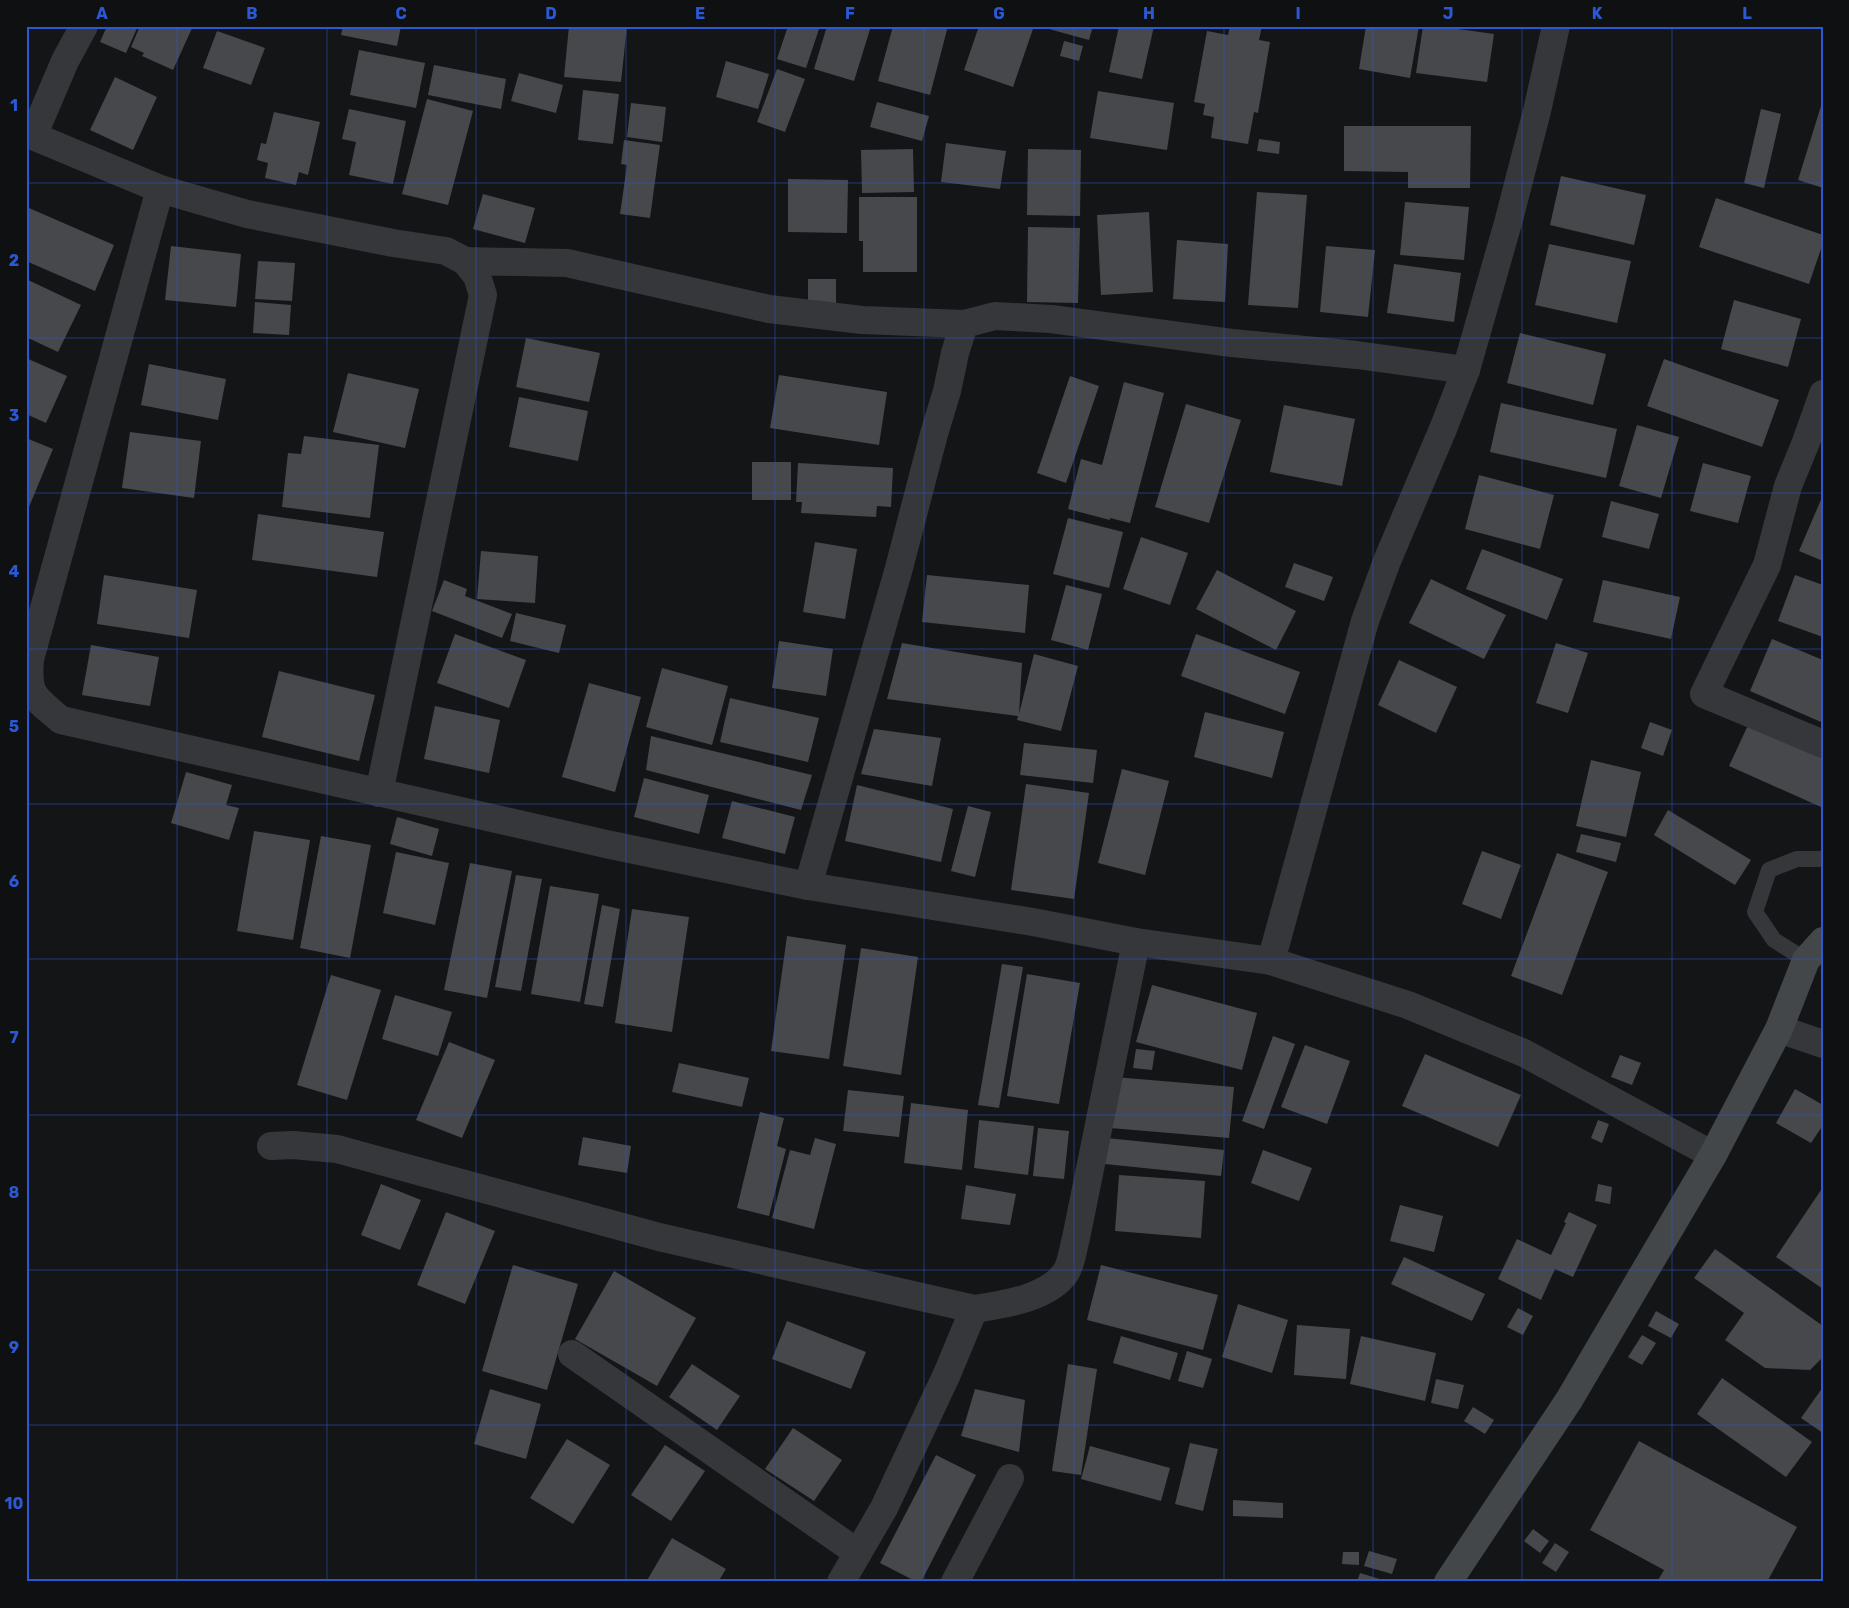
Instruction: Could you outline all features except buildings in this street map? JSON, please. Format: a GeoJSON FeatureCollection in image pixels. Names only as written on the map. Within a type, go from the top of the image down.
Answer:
{"type":"FeatureCollection","features":[{"type":"Feature","properties":{"kind":"main road"},"geometry":{"type":"LineString","coordinates":[[1448,1582],[1569,1400],[1713,1155],[1779,1029],[1814,950]]}},
{"type":"Feature","properties":{"kind":"street"},"geometry":{"type":"LineString","coordinates":[[84,26],[30,134],[160,189],[247,214],[393,243],[446,251],[465,261],[477,276],[483,295],[379,793]]}},
{"type":"Feature","properties":{"kind":"street"},"geometry":{"type":"LineString","coordinates":[[1271,961],[1365,621],[1387,561],[1466,370],[1537,111],[1556,26]]}},
{"type":"Feature","properties":{"kind":"street"},"geometry":{"type":"LineString","coordinates":[[160,189],[30,659],[28,679],[31,691],[40,702],[61,720],[606,844],[808,886],[1033,922],[1136,942],[1271,961],[1408,1005],[1524,1053],[1713,1155]]}},
{"type":"Feature","properties":{"kind":"street"},"geometry":{"type":"LineString","coordinates":[[465,261],[567,262],[769,309],[862,320],[964,324],[995,316],[1050,319],[1232,343],[1366,356],[1466,370]]}},
{"type":"Feature","properties":{"kind":"street"},"geometry":{"type":"LineString","coordinates":[[808,886],[899,568],[964,324]]}},
{"type":"Feature","properties":{"kind":"street"},"geometry":{"type":"LineString","coordinates":[[1823,394],[1788,486],[1767,565],[1704,694],[1823,744]]}},
{"type":"Feature","properties":{"kind":"street"},"geometry":{"type":"LineString","coordinates":[[271,1146],[293,1144],[337,1149],[659,1237],[974,1309],[1006,1304],[1046,1290],[1059,1281],[1068,1269],[1085,1199],[1136,942]]}},
{"type":"Feature","properties":{"kind":"street"},"geometry":{"type":"LineString","coordinates":[[1779,1029],[1823,1044]]}},
{"type":"Feature","properties":{"kind":"street"},"geometry":{"type":"LineString","coordinates":[[841,1582],[884,1508],[947,1374],[974,1309]]}},
{"type":"Feature","properties":{"kind":"street"},"geometry":{"type":"LineString","coordinates":[[572,1354],[858,1553]]}},
{"type":"Feature","properties":{"kind":"street"},"geometry":{"type":"LineString","coordinates":[[955,1582],[1010,1478]]}},
{"type":"Feature","properties":{"kind":"lane"},"geometry":{"type":"LineString","coordinates":[[1814,950],[1774,940],[1755,912],[1769,870],[1797,859],[1823,859]]}}]}
